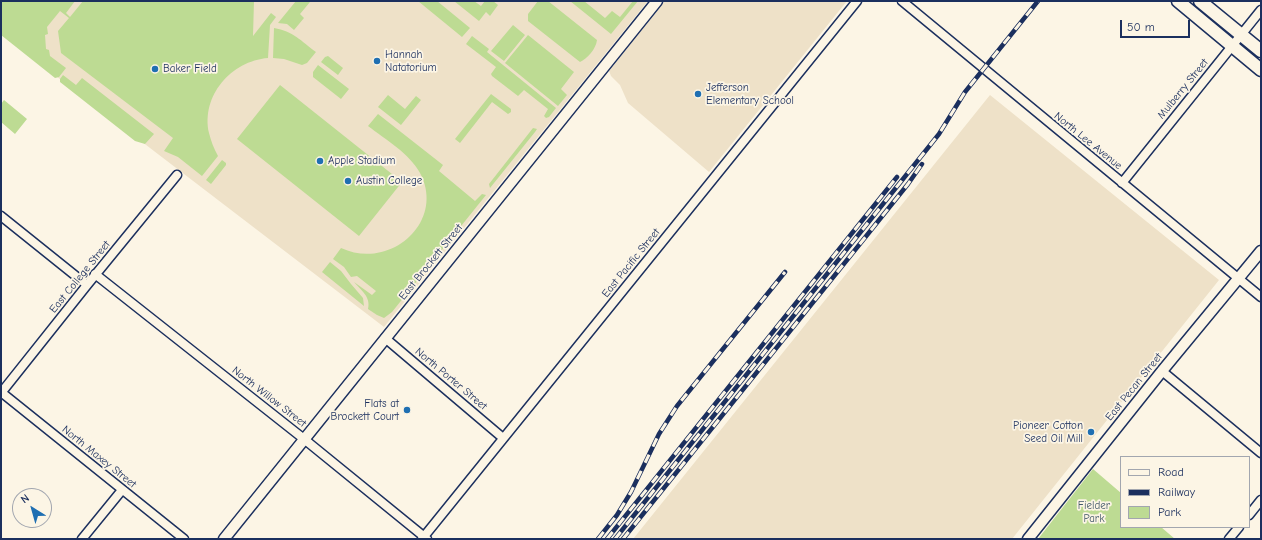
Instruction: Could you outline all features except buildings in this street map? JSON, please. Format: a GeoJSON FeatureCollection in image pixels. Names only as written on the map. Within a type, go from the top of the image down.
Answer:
{"type":"FeatureCollection","features":[{"type":"Feature","properties":{"kind":"main road"},"geometry":{"type":"LineString","coordinates":[[1178,1],[1261,70]]}},
{"type":"Feature","properties":{"kind":"main road"},"geometry":{"type":"LineString","coordinates":[[1200,1],[1261,51]]}},
{"type":"Feature","properties":{"kind":"street","name":"East Brockett Street"},"geometry":{"type":"LineString","coordinates":[[224,539],[657,1]]}},
{"type":"Feature","properties":{"kind":"street","name":"East Pacific Street"},"geometry":{"type":"LineString","coordinates":[[424,538],[503,438],[857,1]]}},
{"type":"Feature","properties":{"kind":"street","name":"North Lee Avenue"},"geometry":{"type":"LineString","coordinates":[[902,1],[1261,297]]}},
{"type":"Feature","properties":{"kind":"street","name":"Mulberry Street"},"geometry":{"type":"LineString","coordinates":[[1122,183],[1261,10]]}},
{"type":"Feature","properties":{"kind":"street","name":"East College Street"},"geometry":{"type":"LineString","coordinates":[[1,393],[95,274],[177,175]]}},
{"type":"Feature","properties":{"kind":"street"},"geometry":{"type":"LineString","coordinates":[[1,216],[87,285]]}},
{"type":"Feature","properties":{"kind":"street","name":"East Pecan Street"},"geometry":{"type":"LineString","coordinates":[[1028,539],[1162,371],[1261,251]]}},
{"type":"Feature","properties":{"kind":"street","name":"North Willow Street"},"geometry":{"type":"LineString","coordinates":[[95,274],[304,439],[424,538]]}},
{"type":"Feature","properties":{"kind":"street","name":"North Porter Street"},"geometry":{"type":"LineString","coordinates":[[385,338],[503,438]]}},
{"type":"Feature","properties":{"kind":"street"},"geometry":{"type":"LineString","coordinates":[[1162,371],[1261,453]]}},
{"type":"Feature","properties":{"kind":"street","name":"North Maxey Street"},"geometry":{"type":"LineString","coordinates":[[1,393],[184,539]]}},
{"type":"Feature","properties":{"kind":"street"},"geometry":{"type":"LineString","coordinates":[[82,539],[122,490]]}},
{"type":"Feature","properties":{"kind":"street"},"geometry":{"type":"LineString","coordinates":[[1250,514],[1261,500]]}},
{"type":"Feature","properties":{"kind":"street"},"geometry":{"type":"LineString","coordinates":[[1229,539],[1238,528]]}},
{"type":"Feature","properties":{"kind":"shaded area","name":"Austin College"},"geometry":{"type":"Polygon","coordinates":[[[1,1],[648,1],[384,327],[1,34],[1,1]]]}},
{"type":"Feature","properties":{"kind":"shaded area","name":"Jefferson Elementary School"},"geometry":{"type":"Polygon","coordinates":[[[665,1],[847,1],[709,172],[628,103],[620,85],[611,76],[609,71],[665,1]]]}},
{"type":"Feature","properties":{"kind":"shaded area"},"geometry":{"type":"Polygon","coordinates":[[[990,95],[1219,280],[1012,539],[633,539],[990,95]]]}},
{"type":"Feature","properties":{"kind":"green space","name":"Baker Field"},"geometry":{"type":"Polygon","coordinates":[[[1,1],[75,1],[66,13],[70,17],[83,1],[254,1],[253,36],[271,13],[276,17],[270,25],[268,58],[242,66],[231,73],[214,94],[208,119],[209,133],[218,156],[202,176],[178,157],[164,151],[173,138],[61,53],[58,31],[69,18],[60,11],[47,27],[48,34],[45,35],[46,49],[49,50],[50,56],[66,68],[59,77],[55,78],[1,35],[1,1]]]}},
{"type":"Feature","properties":{"kind":"green space"},"geometry":{"type":"Polygon","coordinates":[[[296,1],[310,2],[300,14],[304,18],[294,30],[287,24],[278,23],[296,1]]]}},
{"type":"Feature","properties":{"kind":"green space"},"geometry":{"type":"Polygon","coordinates":[[[418,1],[437,1],[470,28],[462,37],[418,1]]]}},
{"type":"Feature","properties":{"kind":"green space"},"geometry":{"type":"Polygon","coordinates":[[[454,1],[474,1],[481,6],[485,1],[493,1],[498,5],[490,16],[486,12],[479,21],[454,1]]]}},
{"type":"Feature","properties":{"kind":"green space"},"geometry":{"type":"Polygon","coordinates":[[[538,1],[548,1],[597,40],[593,50],[585,59],[580,62],[528,21],[528,14],[538,1]]]}},
{"type":"Feature","properties":{"kind":"green space"},"geometry":{"type":"Polygon","coordinates":[[[570,1],[584,1],[605,18],[612,11],[620,17],[633,1],[638,1],[611,34],[570,1]]]}},
{"type":"Feature","properties":{"kind":"green space"},"geometry":{"type":"Polygon","coordinates":[[[513,25],[525,35],[504,61],[491,51],[513,25]]]}},
{"type":"Feature","properties":{"kind":"green space"},"geometry":{"type":"Polygon","coordinates":[[[274,28],[281,29],[292,34],[316,52],[307,63],[302,65],[284,59],[273,58],[274,28]]]}},
{"type":"Feature","properties":{"kind":"green space"},"geometry":{"type":"Polygon","coordinates":[[[528,35],[574,72],[561,89],[567,95],[558,106],[505,63],[528,35]]]}},
{"type":"Feature","properties":{"kind":"green space"},"geometry":{"type":"Polygon","coordinates":[[[472,36],[489,49],[487,52],[556,108],[549,117],[546,118],[544,116],[548,109],[524,90],[518,96],[492,76],[491,74],[496,67],[466,44],[472,36]]]}},
{"type":"Feature","properties":{"kind":"green space"},"geometry":{"type":"Polygon","coordinates":[[[328,56],[343,68],[338,75],[321,62],[328,56]]]}},
{"type":"Feature","properties":{"kind":"green space"},"geometry":{"type":"Polygon","coordinates":[[[318,65],[349,89],[341,99],[313,77],[313,72],[318,65]]]}},
{"type":"Feature","properties":{"kind":"green space"},"geometry":{"type":"Polygon","coordinates":[[[63,75],[76,85],[82,78],[154,134],[145,144],[135,141],[60,82],[63,75]]]}},
{"type":"Feature","properties":{"kind":"green space","name":"Apple Stadium"},"geometry":{"type":"Polygon","coordinates":[[[280,85],[402,182],[359,236],[237,139],[280,85]]]}},
{"type":"Feature","properties":{"kind":"green space"},"geometry":{"type":"Polygon","coordinates":[[[491,94],[511,109],[511,112],[508,114],[492,102],[460,143],[455,139],[491,94]]]}},
{"type":"Feature","properties":{"kind":"green space"},"geometry":{"type":"Polygon","coordinates":[[[388,95],[405,109],[416,96],[421,100],[401,125],[378,107],[388,95]]]}},
{"type":"Feature","properties":{"kind":"green space"},"geometry":{"type":"Polygon","coordinates":[[[4,100],[27,119],[15,134],[1,122],[1,104],[4,100]]]}},
{"type":"Feature","properties":{"kind":"green space"},"geometry":{"type":"Polygon","coordinates":[[[378,114],[443,165],[439,171],[475,201],[482,194],[486,195],[392,312],[384,318],[368,309],[369,305],[367,297],[354,282],[372,295],[376,291],[357,276],[351,277],[344,267],[333,259],[341,248],[360,253],[378,253],[394,247],[409,238],[419,224],[426,209],[426,191],[420,173],[410,159],[397,147],[368,126],[378,114]]]}},
{"type":"Feature","properties":{"kind":"green space"},"geometry":{"type":"Polygon","coordinates":[[[533,128],[537,129],[490,188],[489,184],[533,128]]]}},
{"type":"Feature","properties":{"kind":"green space"},"geometry":{"type":"Polygon","coordinates":[[[222,160],[226,163],[226,165],[211,184],[206,180],[222,160]]]}},
{"type":"Feature","properties":{"kind":"green space"},"geometry":{"type":"Polygon","coordinates":[[[330,262],[341,271],[363,298],[364,306],[322,272],[330,262]]]}},
{"type":"Feature","properties":{"kind":"green space","name":"Fielder Park"},"geometry":{"type":"Polygon","coordinates":[[[1093,469],[1120,492],[1120,528],[1162,528],[1175,539],[1038,539],[1093,469]]]}},
{"type":"Feature","properties":{"kind":"railway"},"geometry":{"type":"LineString","coordinates":[[615,539],[939,134],[965,92],[1038,1]]}},
{"type":"Feature","properties":{"kind":"railway"},"geometry":{"type":"LineString","coordinates":[[623,539],[908,184],[922,164]]}},
{"type":"Feature","properties":{"kind":"railway"},"geometry":{"type":"LineString","coordinates":[[607,539],[897,177]]}},
{"type":"Feature","properties":{"kind":"railway"},"geometry":{"type":"LineString","coordinates":[[598,539],[617,515],[631,492],[659,434],[677,406],[785,272]]}},
{"type":"Feature","properties":{"kind":"place","name":"Hannah Natatorium"},"geometry":{"type":"Point","coordinates":[377,61]}},
{"type":"Feature","properties":{"kind":"place","name":"Baker Field"},"geometry":{"type":"Point","coordinates":[155,69]}},
{"type":"Feature","properties":{"kind":"place","name":"Jefferson Elementary School"},"geometry":{"type":"Point","coordinates":[698,94]}},
{"type":"Feature","properties":{"kind":"place","name":"Apple Stadium"},"geometry":{"type":"Point","coordinates":[320,161]}},
{"type":"Feature","properties":{"kind":"place","name":"Austin College"},"geometry":{"type":"Point","coordinates":[348,181]}},
{"type":"Feature","properties":{"kind":"place","name":"Flats at Brockett Court"},"geometry":{"type":"Point","coordinates":[407,410]}},
{"type":"Feature","properties":{"kind":"place","name":"Pioneer Cotton Seed Oil Mill"},"geometry":{"type":"Point","coordinates":[1091,432]}}]}
